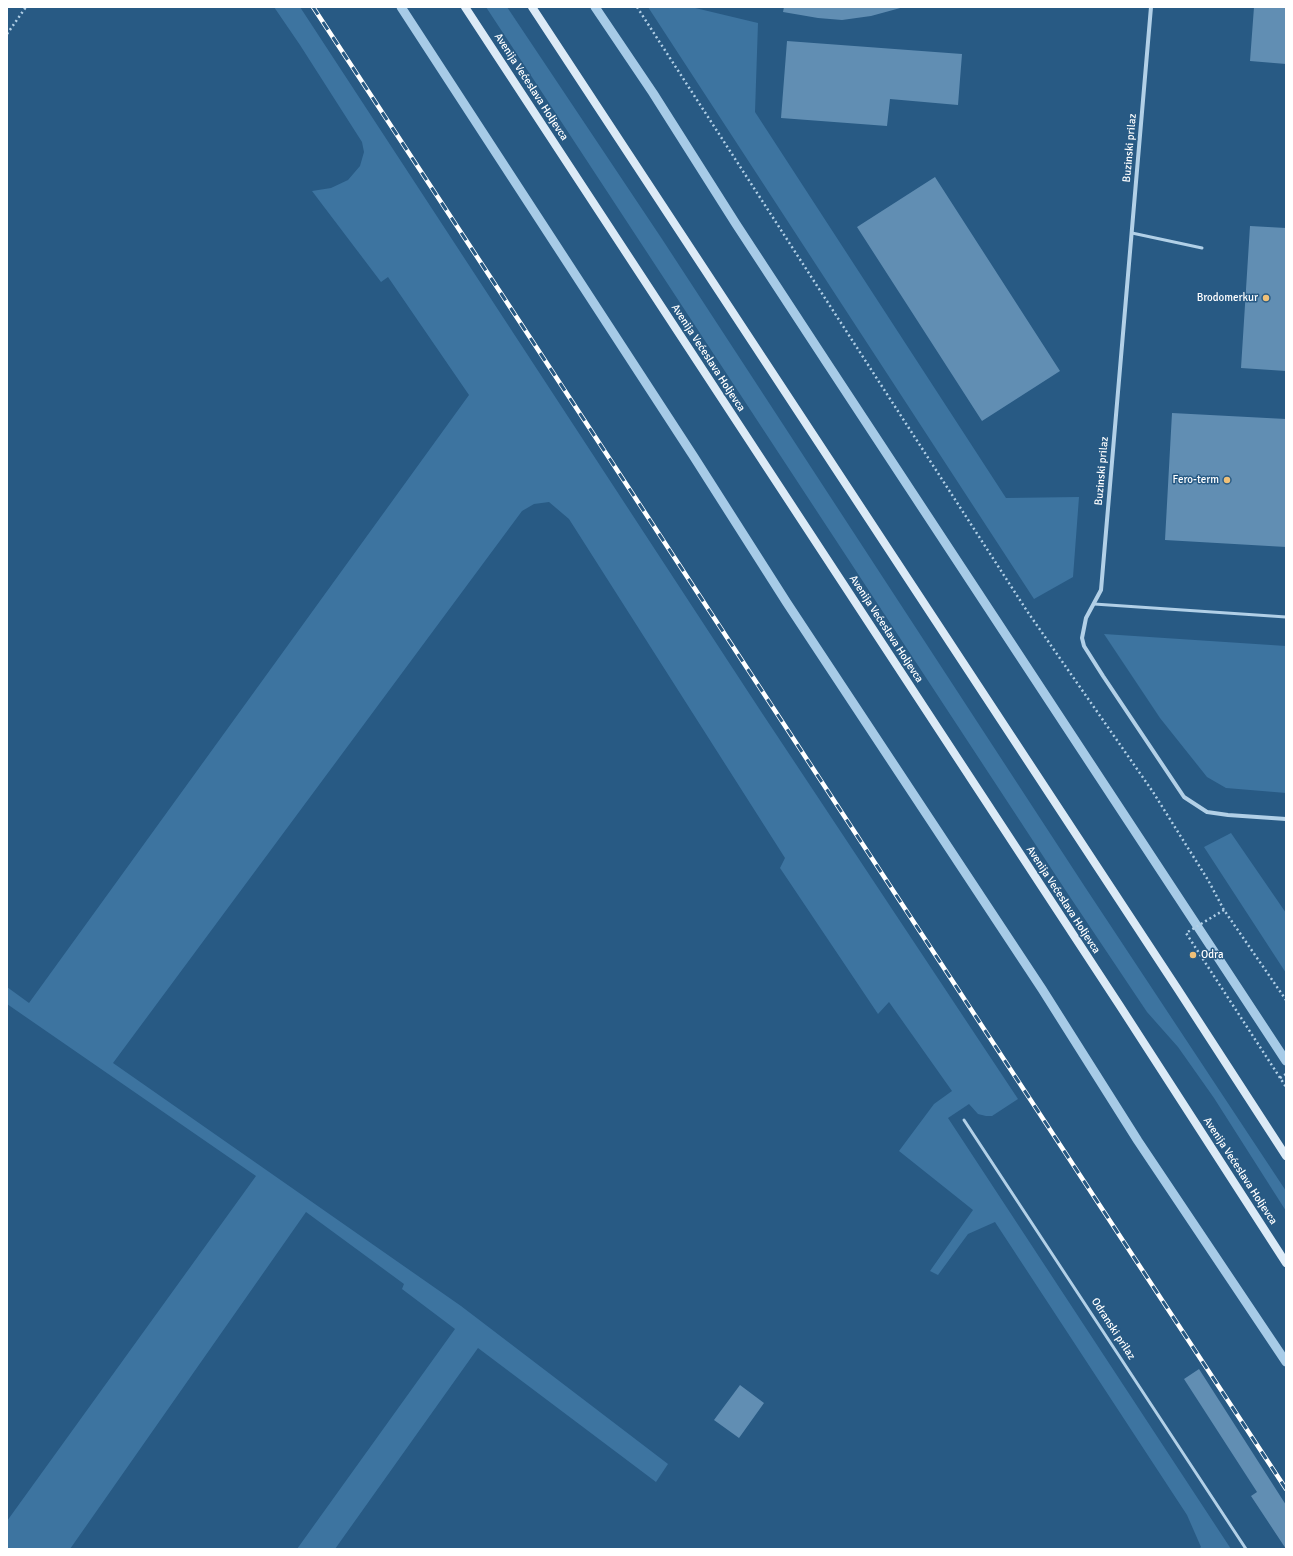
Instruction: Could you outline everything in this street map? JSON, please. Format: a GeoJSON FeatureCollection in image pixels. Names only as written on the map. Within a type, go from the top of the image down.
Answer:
{"type":"FeatureCollection","features":[{"type":"Feature","properties":{"kind":"main road","name":"Avenija Većeslava Holjevca"},"geometry":{"type":"LineString","coordinates":[[465,7],[1120,1006],[1286,1264]]}},
{"type":"Feature","properties":{"kind":"main road"},"geometry":{"type":"LineString","coordinates":[[532,7],[1286,1156]]}},
{"type":"Feature","properties":{"kind":"street","name":"Buzinski prilaz"},"geometry":{"type":"LineString","coordinates":[[1151,7],[1101,590],[1086,618],[1082,638],[1084,646],[1184,797],[1207,812],[1286,819]]}},
{"type":"Feature","properties":{"kind":"lane"},"geometry":{"type":"LineString","coordinates":[[1132,233],[1202,248]]}},
{"type":"Feature","properties":{"kind":"lane"},"geometry":{"type":"LineString","coordinates":[[1094,604],[1286,617]]}},
{"type":"Feature","properties":{"kind":"lane","name":"Odranski prilaz"},"geometry":{"type":"LineString","coordinates":[[964,1120],[1246,1549]]}},
{"type":"Feature","properties":{"kind":"path"},"geometry":{"type":"LineString","coordinates":[[7,34],[26,7]]}},
{"type":"Feature","properties":{"kind":"path"},"geometry":{"type":"LineString","coordinates":[[637,7],[1027,611],[1153,792],[1208,880],[1224,910],[1286,1000]]}},
{"type":"Feature","properties":{"kind":"path"},"geometry":{"type":"LineString","coordinates":[[1224,910],[1186,932],[1281,1077],[1286,1087]]}},
{"type":"Feature","properties":{"kind":"path"},"geometry":{"type":"LineString","coordinates":[[1281,1077],[1286,1074]]}},
{"type":"Feature","properties":{"kind":"shaded area"},"geometry":{"type":"Polygon","coordinates":[[[274,7],[300,7],[760,710],[1018,1099],[992,1116],[978,1114],[969,1104],[948,1118],[1231,1549],[1199,1549],[1201,1547],[1187,1515],[995,1222],[968,1234],[938,1275],[930,1271],[973,1210],[899,1151],[934,1104],[952,1091],[889,1002],[878,1014],[780,868],[785,858],[569,519],[549,502],[534,504],[522,511],[113,1063],[461,1306],[668,1464],[656,1482],[478,1348],[335,1549],[297,1549],[455,1329],[402,1289],[404,1284],[306,1212],[70,1549],[7,1549],[7,1521],[256,1176],[7,1004],[7,987],[29,1003],[469,395],[388,277],[381,282],[312,191],[331,188],[348,180],[360,166],[364,152],[362,142],[274,7]]]}},
{"type":"Feature","properties":{"kind":"shaded area"},"geometry":{"type":"Polygon","coordinates":[[[486,7],[507,7],[662,239],[1085,887],[1286,1191],[1286,1211],[1214,1098],[1178,1047],[1147,1012],[1066,891],[486,7]]]}},
{"type":"Feature","properties":{"kind":"shaded area"},"geometry":{"type":"Polygon","coordinates":[[[648,7],[691,7],[758,23],[755,112],[1006,498],[1079,497],[1073,577],[1034,599],[648,7]]]}},
{"type":"Feature","properties":{"kind":"shaded area"},"geometry":{"type":"Polygon","coordinates":[[[1104,634],[1286,646],[1286,793],[1226,788],[1207,777],[1160,718],[1104,634]]]}},
{"type":"Feature","properties":{"kind":"shaded area"},"geometry":{"type":"Polygon","coordinates":[[[1231,833],[1286,913],[1286,973],[1204,847],[1231,833]]]}},
{"type":"Feature","properties":{"kind":"building"},"geometry":{"type":"Polygon","coordinates":[[[784,7],[904,7],[871,16],[842,20],[818,18],[783,12],[784,7]]]}},
{"type":"Feature","properties":{"kind":"building"},"geometry":{"type":"Polygon","coordinates":[[[1254,7],[1286,7],[1286,64],[1250,61],[1254,7]]]}},
{"type":"Feature","properties":{"kind":"building"},"geometry":{"type":"Polygon","coordinates":[[[787,41],[962,54],[958,105],[890,99],[887,126],[781,118],[787,41]]]}},
{"type":"Feature","properties":{"kind":"building"},"geometry":{"type":"Polygon","coordinates":[[[935,177],[1060,371],[982,421],[857,227],[935,177]]]}},
{"type":"Feature","properties":{"kind":"building","name":"Brodomerkur"},"geometry":{"type":"Polygon","coordinates":[[[1250,226],[1286,228],[1286,371],[1241,368],[1250,226]]]}},
{"type":"Feature","properties":{"kind":"building","name":"Fero-term"},"geometry":{"type":"Polygon","coordinates":[[[1172,413],[1286,419],[1286,547],[1165,540],[1172,413]]]}},
{"type":"Feature","properties":{"kind":"building"},"geometry":{"type":"Polygon","coordinates":[[[1199,1369],[1286,1505],[1286,1549],[1251,1496],[1257,1492],[1184,1379],[1199,1369]]]}},
{"type":"Feature","properties":{"kind":"building"},"geometry":{"type":"Polygon","coordinates":[[[740,1385],[764,1403],[739,1438],[714,1420],[740,1385]]]}},
{"type":"Feature","properties":{"kind":"waterway"},"geometry":{"type":"LineString","coordinates":[[401,7],[694,457],[787,603],[1042,989],[1138,1141],[1286,1362]]}},
{"type":"Feature","properties":{"kind":"waterway"},"geometry":{"type":"LineString","coordinates":[[595,7],[653,93],[736,224],[1286,1061]]}},
{"type":"Feature","properties":{"kind":"railway"},"geometry":{"type":"LineString","coordinates":[[313,7],[1286,1489]]}},
{"type":"Feature","properties":{"kind":"place","name":"Brodomerkur"},"geometry":{"type":"Point","coordinates":[1266,298]}},
{"type":"Feature","properties":{"kind":"place","name":"Fero-term"},"geometry":{"type":"Point","coordinates":[1227,480]}},
{"type":"Feature","properties":{"kind":"place","name":"Odra"},"geometry":{"type":"Point","coordinates":[1193,955]}}]}
